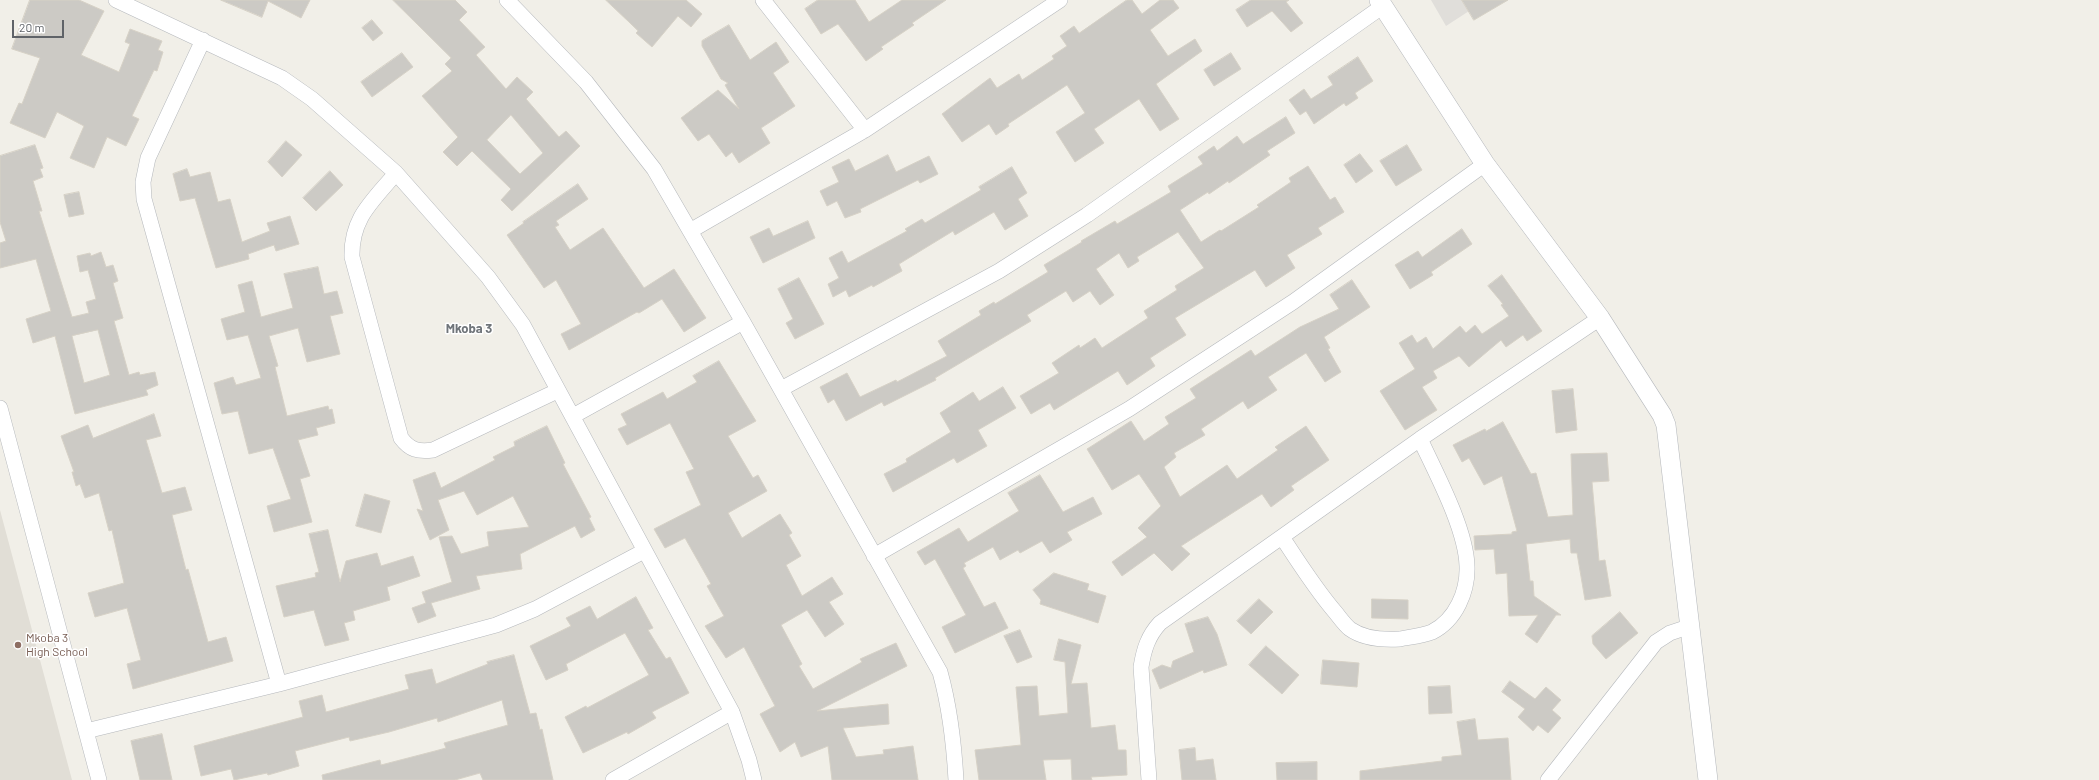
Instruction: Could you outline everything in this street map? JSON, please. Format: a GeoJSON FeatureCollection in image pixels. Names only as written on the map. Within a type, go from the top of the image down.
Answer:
{"type":"FeatureCollection","features":[{"type":"Feature","properties":{"kind":"street"},"geometry":{"type":"LineString","coordinates":[[116,0],[282,78],[312,99],[396,173],[488,277],[523,325],[732,712],[750,760],[754,780]]}},
{"type":"Feature","properties":{"kind":"street"},"geometry":{"type":"LineString","coordinates":[[507,0],[586,82],[654,169],[743,322],[940,672],[946,694],[954,743],[956,780]]}},
{"type":"Feature","properties":{"kind":"street"},"geometry":{"type":"LineString","coordinates":[[763,0],[865,130]]}},
{"type":"Feature","properties":{"kind":"street"},"geometry":{"type":"LineString","coordinates":[[690,231],[865,130],[1060,0]]}},
{"type":"Feature","properties":{"kind":"street"},"geometry":{"type":"LineString","coordinates":[[781,389],[999,271],[1087,215],[1381,3],[1485,164],[1600,318],[1662,415],[1666,425],[1708,780]]}},
{"type":"Feature","properties":{"kind":"street"},"geometry":{"type":"LineString","coordinates":[[203,40],[148,158],[143,182],[144,199],[278,684]]}},
{"type":"Feature","properties":{"kind":"street"},"geometry":{"type":"LineString","coordinates":[[874,556],[1129,409],[1294,302],[1485,164]]}},
{"type":"Feature","properties":{"kind":"street"},"geometry":{"type":"LineString","coordinates":[[396,173],[362,215],[352,240],[352,257],[401,438],[408,447],[420,452],[432,450],[557,390]]}},
{"type":"Feature","properties":{"kind":"street"},"geometry":{"type":"LineString","coordinates":[[1149,780],[1141,667],[1144,651],[1151,633],[1160,623],[1420,439],[1600,318]]}},
{"type":"Feature","properties":{"kind":"street"},"geometry":{"type":"LineString","coordinates":[[573,416],[743,322]]}},
{"type":"Feature","properties":{"kind":"street"},"geometry":{"type":"LineString","coordinates":[[0,408],[99,780]]}},
{"type":"Feature","properties":{"kind":"street"},"geometry":{"type":"LineString","coordinates":[[1282,537],[1321,596],[1350,629],[1372,638],[1388,640],[1414,637],[1432,631],[1452,615],[1463,596],[1468,566],[1460,532],[1453,511],[1420,439]]}},
{"type":"Feature","properties":{"kind":"street"},"geometry":{"type":"LineString","coordinates":[[86,731],[278,684],[496,626],[535,609],[644,551]]}},
{"type":"Feature","properties":{"kind":"street"},"geometry":{"type":"LineString","coordinates":[[1548,780],[1656,642],[1670,633],[1690,626]]}},
{"type":"Feature","properties":{"kind":"street"},"geometry":{"type":"LineString","coordinates":[[613,780],[732,712]]}},
{"type":"Feature","properties":{"kind":"shaded area"},"geometry":{"type":"Polygon","coordinates":[[[1431,0],[1486,0],[1446,26],[1431,0]]]}},
{"type":"Feature","properties":{"kind":"shaded area","name":"Mkoba 3 High School"},"geometry":{"type":"Polygon","coordinates":[[[0,510],[72,780],[0,780],[0,510]]]}},
{"type":"Feature","properties":{"kind":"building"},"geometry":{"type":"Polygon","coordinates":[[[30,0],[79,0],[104,11],[81,55],[119,72],[130,44],[125,42],[130,29],[162,41],[158,50],[163,52],[157,71],[154,70],[132,116],[139,119],[126,146],[107,137],[94,168],[70,158],[84,126],[57,112],[45,138],[10,123],[19,103],[22,104],[40,58],[12,49],[30,0]]]}},
{"type":"Feature","properties":{"kind":"building"},"geometry":{"type":"Polygon","coordinates":[[[221,0],[310,0],[301,18],[268,1],[262,17],[221,0]]]}},
{"type":"Feature","properties":{"kind":"building"},"geometry":{"type":"Polygon","coordinates":[[[393,0],[455,0],[467,12],[459,20],[485,47],[476,55],[506,89],[517,77],[533,92],[526,99],[559,137],[566,131],[580,146],[512,211],[501,200],[511,189],[472,151],[457,166],[443,152],[458,137],[422,96],[452,71],[445,64],[451,58],[393,0]],[[511,115],[487,140],[520,174],[543,153],[511,115]]]}},
{"type":"Feature","properties":{"kind":"building"},"geometry":{"type":"Polygon","coordinates":[[[606,0],[686,0],[702,14],[691,27],[678,16],[652,47],[636,33],[638,31],[606,0]]]}},
{"type":"Feature","properties":{"kind":"building"},"geometry":{"type":"Polygon","coordinates":[[[818,0],[855,0],[869,22],[902,0],[946,0],[912,23],[914,25],[881,47],[883,49],[866,61],[838,24],[821,34],[805,9],[818,0]]]}},
{"type":"Feature","properties":{"kind":"building"},"geometry":{"type":"Polygon","coordinates":[[[1127,0],[1132,0],[1142,14],[1160,0],[1173,0],[1179,8],[1150,30],[1168,56],[1195,39],[1202,51],[1156,84],[1179,119],[1160,131],[1139,99],[1094,129],[1104,143],[1075,162],[1056,132],[1085,113],[1067,85],[1008,124],[1009,126],[996,135],[989,124],[962,142],[942,114],[990,78],[997,88],[1019,74],[1022,80],[1054,59],[1052,56],[1067,46],[1060,36],[1074,26],[1079,33],[1127,0]]]}},
{"type":"Feature","properties":{"kind":"building"},"geometry":{"type":"Polygon","coordinates":[[[1251,0],[1289,0],[1286,2],[1303,23],[1291,32],[1272,11],[1247,27],[1236,10],[1251,0]]]}},
{"type":"Feature","properties":{"kind":"building"},"geometry":{"type":"Polygon","coordinates":[[[1462,0],[1508,0],[1474,20],[1462,0]]]}},
{"type":"Feature","properties":{"kind":"building"},"geometry":{"type":"Polygon","coordinates":[[[372,20],[383,33],[373,41],[362,28],[372,20]]]}},
{"type":"Feature","properties":{"kind":"building"},"geometry":{"type":"Polygon","coordinates":[[[729,25],[750,60],[776,42],[789,62],[773,73],[795,106],[761,128],[770,143],[739,163],[732,152],[726,157],[709,134],[698,141],[681,118],[718,90],[739,109],[725,85],[728,83],[721,79],[702,46],[702,41],[729,25]]]}},
{"type":"Feature","properties":{"kind":"building"},"geometry":{"type":"Polygon","coordinates":[[[402,53],[413,67],[372,97],[361,82],[402,53]]]}},
{"type":"Feature","properties":{"kind":"building"},"geometry":{"type":"Polygon","coordinates":[[[1231,53],[1241,69],[1214,86],[1204,70],[1231,53]]]}},
{"type":"Feature","properties":{"kind":"building"},"geometry":{"type":"Polygon","coordinates":[[[1358,57],[1373,81],[1355,93],[1358,98],[1346,106],[1344,103],[1314,124],[1306,111],[1300,115],[1289,100],[1304,89],[1311,99],[1333,85],[1328,77],[1358,57]]]}},
{"type":"Feature","properties":{"kind":"building"},"geometry":{"type":"Polygon","coordinates":[[[1286,117],[1295,133],[1267,151],[1270,155],[1229,183],[1228,181],[1209,194],[1208,192],[1180,210],[1201,242],[1259,207],[1257,205],[1291,182],[1289,178],[1308,166],[1330,200],[1335,197],[1344,212],[1318,228],[1322,234],[1287,255],[1295,268],[1266,287],[1255,270],[1175,318],[1186,335],[1150,358],[1155,366],[1127,385],[1118,371],[1054,410],[1050,403],[1031,414],[1020,396],[1059,373],[1052,363],[1079,345],[1080,348],[1095,338],[1102,348],[1148,318],[1144,311],[1177,290],[1175,286],[1204,268],[1178,232],[1137,257],[1139,261],[1128,268],[1119,253],[1096,269],[1114,295],[1100,305],[1090,291],[1073,302],[1066,291],[1027,315],[1031,321],[935,378],[936,380],[884,406],[882,402],[846,421],[834,399],[828,403],[820,387],[847,373],[860,397],[896,380],[897,382],[947,356],[938,341],[981,315],[979,311],[994,302],[995,304],[1048,272],[1044,265],[1115,221],[1117,224],[1171,192],[1168,186],[1203,164],[1198,157],[1214,146],[1217,151],[1237,136],[1243,144],[1286,117]]]}},
{"type":"Feature","properties":{"kind":"building"},"geometry":{"type":"Polygon","coordinates":[[[286,141],[302,155],[282,177],[268,162],[286,141]]]}},
{"type":"Feature","properties":{"kind":"building"},"geometry":{"type":"Polygon","coordinates":[[[35,145],[43,168],[40,169],[43,177],[33,181],[42,211],[39,211],[72,317],[89,313],[86,302],[96,299],[88,270],[80,272],[77,256],[90,253],[91,256],[101,252],[106,267],[113,265],[118,281],[113,283],[123,318],[114,321],[129,375],[139,372],[140,375],[155,372],[158,385],[146,390],[148,395],[75,414],[55,336],[33,343],[26,319],[51,311],[36,259],[0,268],[0,243],[6,241],[0,222],[0,156],[35,145]],[[98,330],[72,336],[84,383],[110,375],[98,330]]]}},
{"type":"Feature","properties":{"kind":"building"},"geometry":{"type":"Polygon","coordinates":[[[1407,145],[1422,170],[1396,186],[1380,161],[1407,145]]]}},
{"type":"Feature","properties":{"kind":"building"},"geometry":{"type":"Polygon","coordinates":[[[1360,154],[1373,171],[1356,183],[1344,165],[1360,154]]]}},
{"type":"Feature","properties":{"kind":"building"},"geometry":{"type":"Polygon","coordinates":[[[888,155],[896,172],[929,156],[938,174],[920,183],[918,180],[860,209],[861,212],[845,218],[837,201],[827,206],[820,191],[839,182],[832,167],[849,159],[855,171],[888,155]]]}},
{"type":"Feature","properties":{"kind":"building"},"geometry":{"type":"Polygon","coordinates":[[[1012,167],[1027,193],[1018,199],[1028,216],[1005,230],[994,212],[955,235],[953,231],[899,264],[902,271],[873,287],[872,285],[849,297],[846,290],[833,297],[828,284],[839,278],[829,258],[842,251],[848,263],[907,231],[905,229],[922,219],[925,223],[981,190],[979,187],[1012,167]]]}},
{"type":"Feature","properties":{"kind":"building"},"geometry":{"type":"Polygon","coordinates":[[[187,169],[190,177],[210,172],[218,202],[230,199],[242,242],[270,231],[267,223],[290,216],[299,244],[276,251],[274,245],[248,254],[249,259],[216,268],[195,198],[180,201],[173,174],[187,169]]]}},
{"type":"Feature","properties":{"kind":"building"},"geometry":{"type":"Polygon","coordinates":[[[330,171],[343,185],[316,211],[303,198],[330,171]]]}},
{"type":"Feature","properties":{"kind":"building"},"geometry":{"type":"Polygon","coordinates":[[[578,184],[588,199],[556,221],[559,225],[555,227],[570,250],[603,228],[644,288],[674,269],[706,318],[684,332],[662,299],[639,313],[637,312],[569,350],[561,334],[581,324],[556,280],[544,288],[507,235],[524,223],[523,222],[578,184]]]}},
{"type":"Feature","properties":{"kind":"building"},"geometry":{"type":"Polygon","coordinates":[[[79,192],[84,214],[69,217],[64,195],[79,192]]]}},
{"type":"Feature","properties":{"kind":"building"},"geometry":{"type":"Polygon","coordinates":[[[808,221],[815,238],[763,263],[750,237],[769,228],[773,236],[808,221]]]}},
{"type":"Feature","properties":{"kind":"building"},"geometry":{"type":"Polygon","coordinates":[[[1462,229],[1472,244],[1431,272],[1433,275],[1410,289],[1395,265],[1418,251],[1422,257],[1462,229]]]}},
{"type":"Feature","properties":{"kind":"building"},"geometry":{"type":"Polygon","coordinates":[[[318,267],[324,294],[337,291],[343,313],[330,316],[340,354],[307,362],[298,328],[269,336],[278,366],[275,367],[287,416],[328,406],[329,410],[332,409],[335,423],[316,428],[318,435],[298,440],[310,476],[300,479],[312,522],[274,532],[267,506],[291,499],[273,448],[249,454],[238,411],[222,414],[214,383],[233,377],[236,385],[261,378],[248,335],[227,340],[221,319],[245,312],[238,285],[252,281],[261,317],[293,308],[284,274],[318,267]]]}},
{"type":"Feature","properties":{"kind":"building"},"geometry":{"type":"Polygon","coordinates":[[[1502,275],[1542,331],[1527,341],[1523,335],[1506,347],[1501,340],[1469,367],[1459,356],[1433,371],[1437,378],[1422,387],[1437,410],[1405,430],[1380,391],[1415,369],[1399,343],[1412,335],[1417,343],[1426,337],[1433,349],[1460,326],[1466,333],[1475,325],[1482,334],[1509,316],[1501,305],[1503,304],[1488,286],[1502,275]]]}},
{"type":"Feature","properties":{"kind":"building"},"geometry":{"type":"Polygon","coordinates":[[[799,278],[824,324],[795,339],[786,323],[793,319],[778,289],[799,278]]]}},
{"type":"Feature","properties":{"kind":"building"},"geometry":{"type":"Polygon","coordinates":[[[1352,280],[1370,307],[1324,337],[1330,348],[1328,349],[1341,372],[1325,382],[1306,353],[1268,377],[1277,390],[1248,409],[1243,401],[1201,429],[1205,435],[1174,453],[1176,457],[1164,467],[1180,497],[1227,465],[1237,479],[1278,450],[1275,447],[1306,426],[1329,460],[1291,486],[1294,490],[1271,507],[1262,494],[1181,546],[1190,554],[1172,571],[1154,553],[1122,576],[1112,562],[1147,537],[1138,528],[1161,506],[1139,474],[1112,490],[1087,449],[1131,421],[1144,441],[1169,424],[1165,417],[1196,398],[1190,389],[1251,350],[1255,356],[1300,327],[1339,309],[1330,295],[1352,280]]]}},
{"type":"Feature","properties":{"kind":"building"},"geometry":{"type":"Polygon","coordinates":[[[719,361],[756,421],[728,436],[753,478],[758,475],[767,491],[728,513],[742,538],[780,514],[792,533],[789,535],[801,556],[786,565],[802,596],[832,577],[843,594],[829,602],[844,624],[825,637],[807,610],[781,625],[802,664],[799,666],[813,689],[862,662],[860,659],[896,643],[907,666],[817,711],[888,704],[889,724],[843,728],[856,757],[884,754],[883,750],[913,746],[918,780],[832,780],[828,746],[801,757],[795,742],[780,752],[760,714],[775,706],[744,647],[726,658],[705,626],[724,616],[707,586],[711,584],[685,538],[665,548],[654,529],[701,505],[686,472],[694,469],[670,423],[627,445],[618,429],[627,425],[621,414],[663,392],[667,399],[697,382],[693,376],[719,361]]]}},
{"type":"Feature","properties":{"kind":"building"},"geometry":{"type":"Polygon","coordinates":[[[1003,387],[1016,408],[978,430],[987,446],[957,463],[954,458],[893,492],[884,474],[907,462],[906,459],[951,432],[940,413],[973,392],[979,401],[1003,387]]]}},
{"type":"Feature","properties":{"kind":"building"},"geometry":{"type":"Polygon","coordinates":[[[1573,389],[1577,430],[1556,433],[1552,391],[1573,389]]]}},
{"type":"Feature","properties":{"kind":"building"},"geometry":{"type":"Polygon","coordinates":[[[154,414],[161,436],[146,440],[162,493],[185,487],[192,510],[172,515],[186,570],[188,569],[208,642],[226,637],[233,661],[133,689],[127,664],[141,660],[127,608],[95,617],[88,593],[124,583],[112,530],[109,531],[99,493],[85,498],[80,484],[76,486],[72,472],[74,472],[61,436],[88,425],[93,438],[154,414]]]}},
{"type":"Feature","properties":{"kind":"building"},"geometry":{"type":"Polygon","coordinates":[[[1503,422],[1531,474],[1536,473],[1548,517],[1573,515],[1571,454],[1607,453],[1609,481],[1592,482],[1599,561],[1605,560],[1611,596],[1585,600],[1577,553],[1571,553],[1570,539],[1526,544],[1530,581],[1533,581],[1534,596],[1561,615],[1556,615],[1537,643],[1525,634],[1538,615],[1509,616],[1507,573],[1496,574],[1494,549],[1475,550],[1474,536],[1512,534],[1512,532],[1517,531],[1502,476],[1484,485],[1469,458],[1462,462],[1453,445],[1503,422]]]}},
{"type":"Feature","properties":{"kind":"building"},"geometry":{"type":"Polygon","coordinates":[[[547,426],[565,463],[563,464],[591,517],[589,518],[595,530],[581,538],[575,526],[520,554],[522,569],[476,576],[480,589],[431,603],[436,616],[418,623],[412,608],[426,603],[422,592],[452,582],[439,537],[452,536],[461,554],[489,546],[487,532],[529,527],[513,496],[477,515],[464,491],[438,500],[449,530],[430,540],[417,509],[423,511],[413,480],[435,472],[441,488],[495,460],[493,457],[515,446],[514,442],[547,426]]]}},
{"type":"Feature","properties":{"kind":"building"},"geometry":{"type":"Polygon","coordinates":[[[1040,475],[1063,512],[1093,497],[1102,514],[1067,532],[1072,540],[1050,553],[1042,541],[1020,553],[1018,550],[1000,560],[993,547],[964,563],[966,566],[963,568],[984,607],[995,602],[1008,628],[955,653],[942,627],[966,615],[935,559],[925,565],[917,552],[959,528],[968,542],[1019,511],[1008,493],[1040,475]]]}},
{"type":"Feature","properties":{"kind":"building"},"geometry":{"type":"Polygon","coordinates":[[[365,494],[390,501],[381,533],[356,526],[365,494]]]}},
{"type":"Feature","properties":{"kind":"building"},"geometry":{"type":"Polygon","coordinates":[[[328,530],[340,582],[346,561],[377,553],[381,566],[413,556],[420,576],[387,587],[390,600],[353,611],[355,620],[344,623],[349,640],[325,646],[314,610],[284,617],[276,586],[316,577],[315,573],[319,572],[309,534],[328,530]]]}},
{"type":"Feature","properties":{"kind":"building"},"geometry":{"type":"Polygon","coordinates":[[[1054,573],[1089,584],[1087,590],[1106,596],[1098,623],[1040,604],[1041,600],[1033,590],[1054,573]]]}},
{"type":"Feature","properties":{"kind":"building"},"geometry":{"type":"Polygon","coordinates":[[[636,597],[653,628],[648,630],[666,659],[670,657],[689,693],[652,712],[656,718],[628,734],[627,732],[583,753],[565,717],[586,706],[587,708],[649,675],[625,633],[566,664],[568,670],[546,680],[530,646],[571,626],[566,618],[590,606],[597,619],[636,597]]]}},
{"type":"Feature","properties":{"kind":"building"},"geometry":{"type":"Polygon","coordinates":[[[1259,599],[1273,612],[1251,634],[1237,621],[1259,599]]]}},
{"type":"Feature","properties":{"kind":"building"},"geometry":{"type":"Polygon","coordinates":[[[1372,599],[1408,600],[1408,619],[1372,618],[1372,599]]]}},
{"type":"Feature","properties":{"kind":"building"},"geometry":{"type":"Polygon","coordinates":[[[1620,612],[1638,633],[1606,659],[1593,644],[1592,636],[1620,612]]]}},
{"type":"Feature","properties":{"kind":"building"},"geometry":{"type":"Polygon","coordinates":[[[1208,617],[1217,634],[1227,665],[1204,673],[1203,670],[1160,689],[1152,670],[1162,665],[1171,668],[1173,661],[1194,652],[1185,624],[1208,617]]]}},
{"type":"Feature","properties":{"kind":"building"},"geometry":{"type":"Polygon","coordinates":[[[1020,630],[1032,657],[1017,663],[1004,636],[1020,630]]]}},
{"type":"Feature","properties":{"kind":"building"},"geometry":{"type":"Polygon","coordinates":[[[1059,639],[1081,645],[1071,684],[1087,683],[1091,728],[1115,725],[1118,750],[1126,750],[1127,775],[1091,777],[1092,780],[1072,780],[1071,759],[1043,760],[1046,780],[979,780],[975,750],[1021,745],[1016,687],[1037,686],[1039,716],[1068,713],[1065,662],[1054,660],[1059,639]]]}},
{"type":"Feature","properties":{"kind":"building"},"geometry":{"type":"Polygon","coordinates":[[[1266,646],[1299,675],[1282,694],[1249,665],[1266,646]]]}},
{"type":"Feature","properties":{"kind":"building"},"geometry":{"type":"Polygon","coordinates":[[[514,655],[530,714],[536,713],[540,730],[542,729],[553,780],[483,780],[480,773],[455,780],[323,780],[322,775],[380,760],[381,765],[435,751],[446,748],[444,743],[508,725],[502,700],[438,722],[437,718],[389,732],[350,741],[349,737],[295,751],[299,766],[268,775],[267,773],[234,780],[231,769],[201,776],[194,746],[303,717],[299,701],[322,695],[326,712],[409,689],[405,675],[432,669],[436,684],[488,664],[487,662],[514,655]]]}},
{"type":"Feature","properties":{"kind":"building"},"geometry":{"type":"Polygon","coordinates":[[[1323,660],[1359,663],[1357,687],[1321,684],[1323,660]]]}},
{"type":"Feature","properties":{"kind":"building"},"geometry":{"type":"Polygon","coordinates":[[[1510,681],[1535,699],[1546,687],[1561,700],[1552,710],[1561,718],[1548,733],[1538,725],[1533,731],[1518,717],[1525,709],[1502,692],[1510,681]]]}},
{"type":"Feature","properties":{"kind":"building"},"geometry":{"type":"Polygon","coordinates":[[[1450,686],[1452,713],[1429,714],[1428,687],[1450,686]]]}},
{"type":"Feature","properties":{"kind":"building"},"geometry":{"type":"Polygon","coordinates":[[[1475,719],[1478,740],[1508,738],[1511,780],[1360,780],[1360,771],[1442,761],[1442,757],[1462,755],[1457,722],[1475,719]]]}},
{"type":"Feature","properties":{"kind":"building"},"geometry":{"type":"Polygon","coordinates":[[[162,734],[172,780],[140,780],[131,741],[162,734]]]}},
{"type":"Feature","properties":{"kind":"building"},"geometry":{"type":"Polygon","coordinates":[[[1195,748],[1196,761],[1213,759],[1216,780],[1182,780],[1179,750],[1195,748]]]}},
{"type":"Feature","properties":{"kind":"building"},"geometry":{"type":"Polygon","coordinates":[[[1317,762],[1317,780],[1277,780],[1276,763],[1317,762]]]}},
{"type":"Feature","properties":{"kind":"place","name":"Mkoba 3 High School"},"geometry":{"type":"Point","coordinates":[18,645]}},
{"type":"Feature","properties":{"kind":"district","name":"Mkoba 3"},"geometry":{"type":"Point","coordinates":[469,329]}}]}
